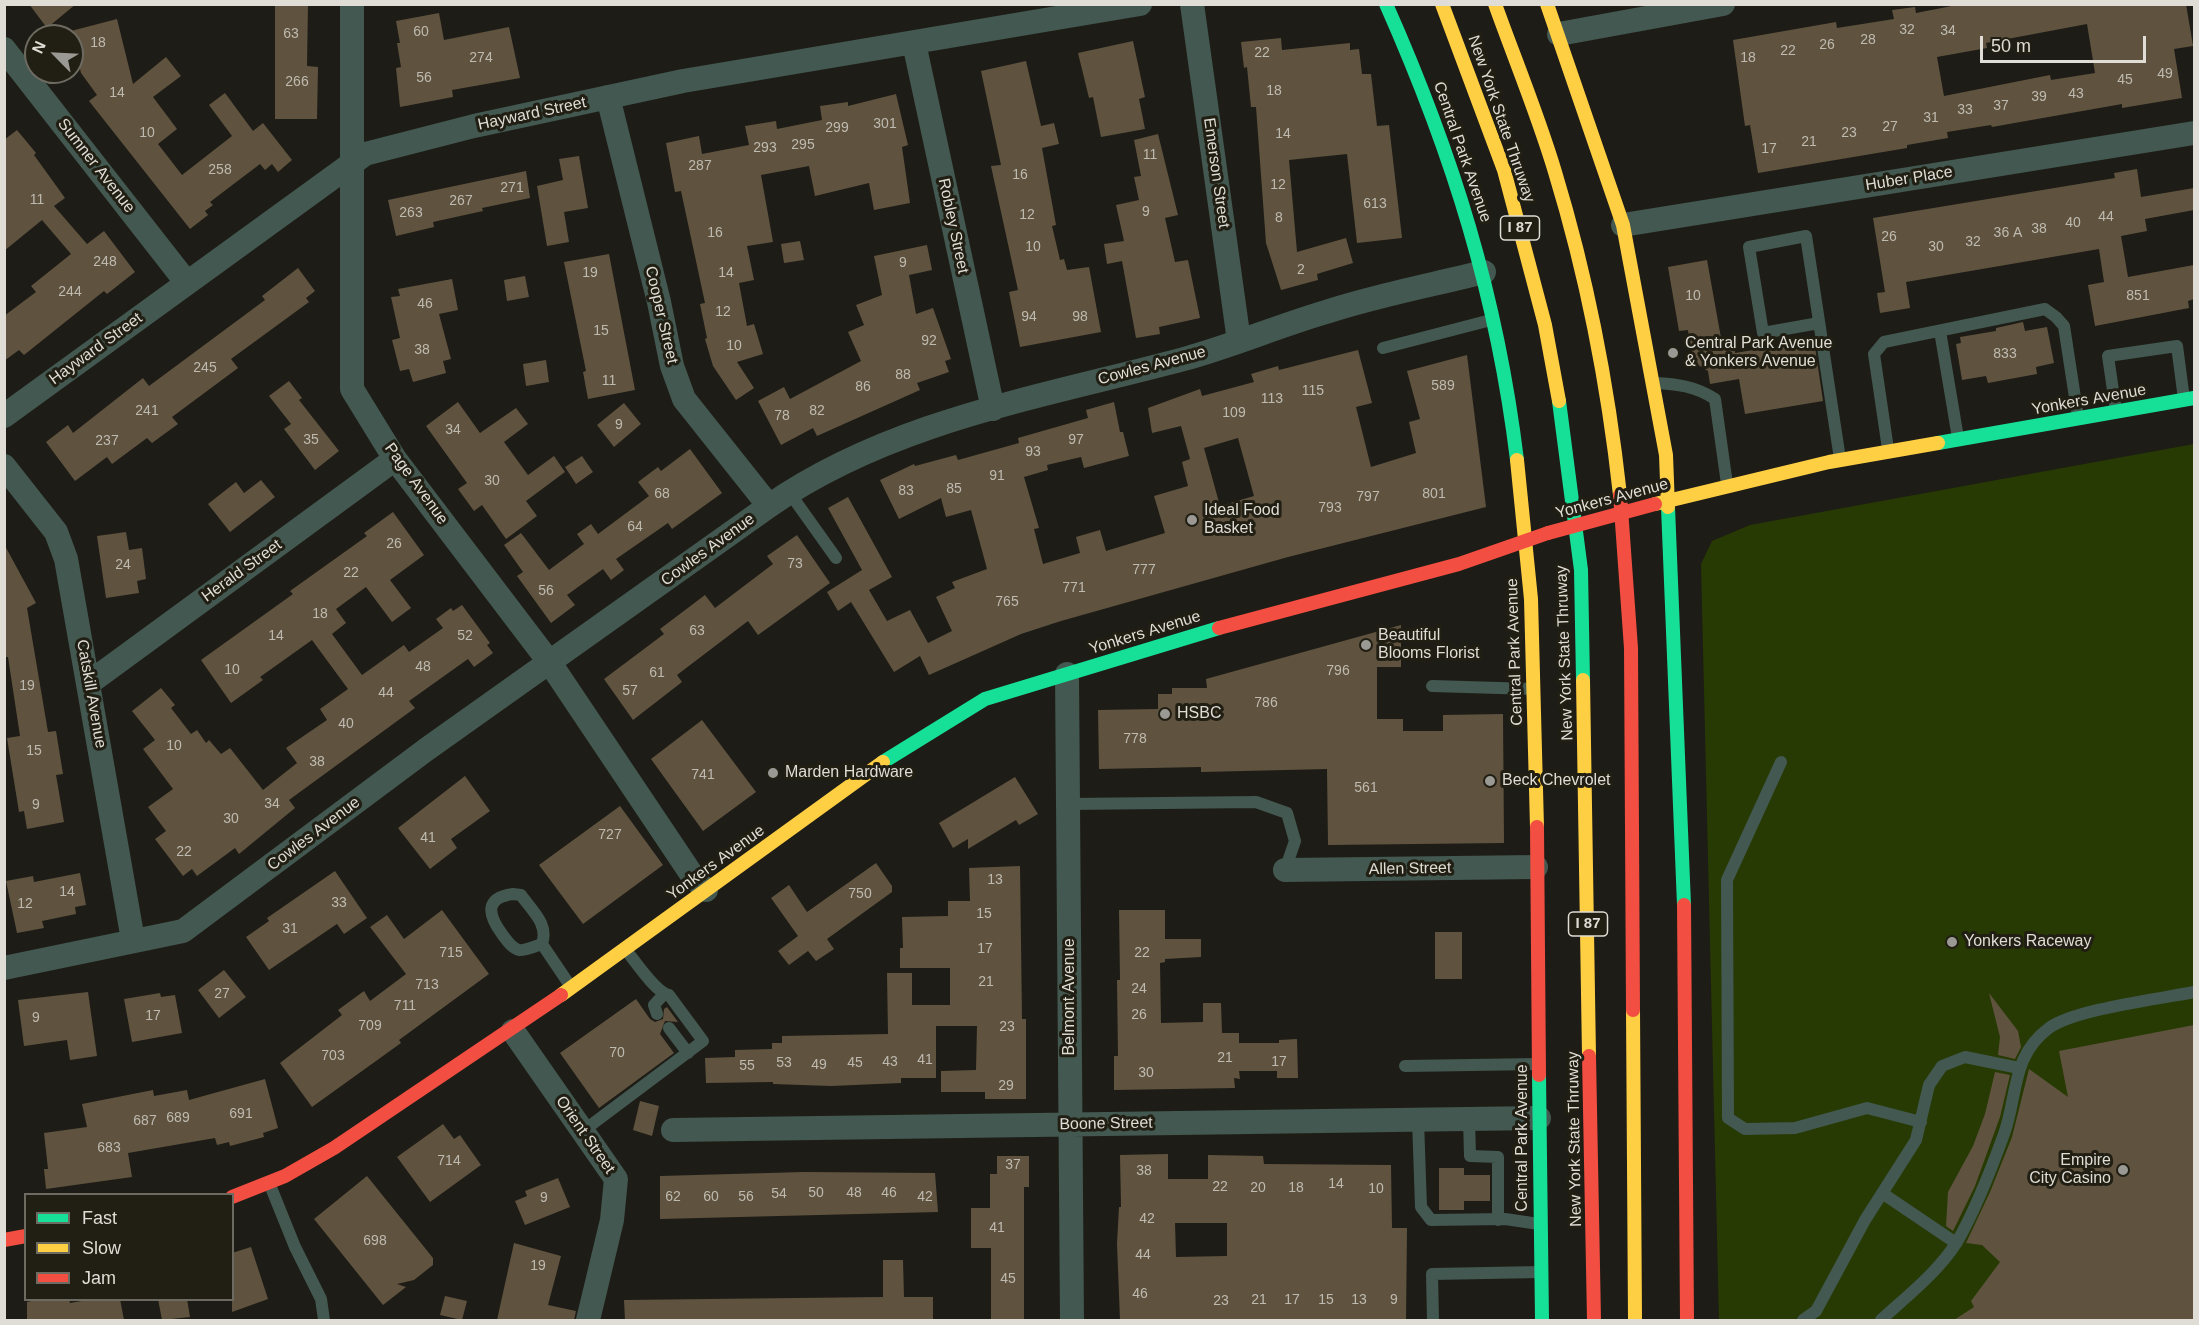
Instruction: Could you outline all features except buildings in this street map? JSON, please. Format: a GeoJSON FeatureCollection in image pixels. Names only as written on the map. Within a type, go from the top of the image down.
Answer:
{"type":"FeatureCollection","features":[{"type":"Feature","properties":{"kind":"main road","name":"Central Park Avenue"},"geometry":{"type":"LineString","coordinates":[[1386,4],[1437,121],[1484,272],[1496,318],[1522,483],[1533,615],[1535,689],[1542,1320]]}},
{"type":"Feature","properties":{"kind":"main road","name":"New York State Thruway"},"geometry":{"type":"LineString","coordinates":[[1442,4],[1504,170],[1540,303],[1560,405],[1581,570],[1594,1320]]}},
{"type":"Feature","properties":{"kind":"main road","name":"New York State Thruway"},"geometry":{"type":"LineString","coordinates":[[1495,4],[1554,168],[1577,249],[1595,330],[1618,458],[1629,569],[1632,659],[1635,1320]]}},
{"type":"Feature","properties":{"kind":"main road"},"geometry":{"type":"LineString","coordinates":[[1547,4],[1623,225],[1666,455],[1670,500],[1686,953],[1687,1320]]}},
{"type":"Feature","properties":{"kind":"main road","name":"Yonkers Avenue"},"geometry":{"type":"LineString","coordinates":[[234,1196],[270,1184],[315,1161],[513,1031],[926,732],[985,699],[1191,635],[1459,564],[1548,533],[1670,500],[1840,460],[2190,399]]}},
{"type":"Feature","properties":{"kind":"main road"},"geometry":{"type":"LineString","coordinates":[[4,1239],[24,1236]]}},
{"type":"Feature","properties":{"kind":"street","name":"Page Avenue"},"geometry":{"type":"LineString","coordinates":[[352,4],[350,165],[352,389],[395,459],[550,663],[694,878],[706,890]]}},
{"type":"Feature","properties":{"kind":"street","name":"Hayward Street"},"geometry":{"type":"LineString","coordinates":[[4,416],[365,154],[474,126],[683,81],[1140,4]]}},
{"type":"Feature","properties":{"kind":"street","name":"Emerson Street"},"geometry":{"type":"LineString","coordinates":[[1192,4],[1239,341]]}},
{"type":"Feature","properties":{"kind":"street"},"geometry":{"type":"LineString","coordinates":[[1559,34],[1723,4]]}},
{"type":"Feature","properties":{"kind":"street","name":"Robley Street"},"geometry":{"type":"LineString","coordinates":[[914,43],[993,409]]}},
{"type":"Feature","properties":{"kind":"street","name":"Sumner Avenue"},"geometry":{"type":"LineString","coordinates":[[4,49],[187,283]]}},
{"type":"Feature","properties":{"kind":"street","name":"Cooper Street"},"geometry":{"type":"LineString","coordinates":[[609,98],[660,302],[672,366],[684,399],[768,506]]}},
{"type":"Feature","properties":{"kind":"street","name":"Huber Place"},"geometry":{"type":"LineString","coordinates":[[1623,225],[2194,133]]}},
{"type":"Feature","properties":{"kind":"street","name":"Cowles Avenue"},"geometry":{"type":"LineString","coordinates":[[4,968],[183,931],[418,756],[768,506],[805,481],[874,447],[948,421],[1187,358],[1328,311],[1484,272]]}},
{"type":"Feature","properties":{"kind":"street","name":"Herald Street"},"geometry":{"type":"LineString","coordinates":[[89,683],[395,459]]}},
{"type":"Feature","properties":{"kind":"street","name":"Catskill Avenue"},"geometry":{"type":"LineString","coordinates":[[4,466],[56,532],[66,559],[133,940]]}},
{"type":"Feature","properties":{"kind":"street","name":"Belmont Avenue"},"geometry":{"type":"LineString","coordinates":[[1067,674],[1072,1320]]}},
{"type":"Feature","properties":{"kind":"street","name":"Allen Street"},"geometry":{"type":"LineString","coordinates":[[1285,870],[1536,867]]}},
{"type":"Feature","properties":{"kind":"street","name":"Orient Street"},"geometry":{"type":"LineString","coordinates":[[513,1031],[616,1179],[612,1220],[588,1320]]}},
{"type":"Feature","properties":{"kind":"street","name":"Boone Street"},"geometry":{"type":"LineString","coordinates":[[673,1130],[1539,1118]]}},
{"type":"Feature","properties":{"kind":"lane"},"geometry":{"type":"LineString","coordinates":[[1819,323],[1763,333],[1749,247],[1806,236],[1840,460]]}},
{"type":"Feature","properties":{"kind":"lane"},"geometry":{"type":"LineString","coordinates":[[1888,452],[1874,354],[1884,342],[2045,309],[2064,326],[2078,419]]}},
{"type":"Feature","properties":{"kind":"lane"},"geometry":{"type":"LineString","coordinates":[[1383,348],[1496,318]]}},
{"type":"Feature","properties":{"kind":"lane"},"geometry":{"type":"LineString","coordinates":[[1940,331],[1958,439]]}},
{"type":"Feature","properties":{"kind":"lane"},"geometry":{"type":"LineString","coordinates":[[2116,412],[2108,356],[2177,346],[2190,399]]}},
{"type":"Feature","properties":{"kind":"lane"},"geometry":{"type":"LineString","coordinates":[[1652,383],[1679,384],[1700,389],[1715,399],[1728,488]]}},
{"type":"Feature","properties":{"kind":"lane"},"geometry":{"type":"LineString","coordinates":[[789,492],[836,558]]}},
{"type":"Feature","properties":{"kind":"lane"},"geometry":{"type":"LineString","coordinates":[[1432,686],[1535,689]]}},
{"type":"Feature","properties":{"kind":"lane"},"geometry":{"type":"LineString","coordinates":[[1781,762],[1726,880],[1728,1118],[1745,1129],[1795,1128],[1867,1108],[1921,1122]]}},
{"type":"Feature","properties":{"kind":"lane"},"geometry":{"type":"LineString","coordinates":[[1069,804],[1256,802],[1275,807],[1287,813],[1295,841],[1285,870]]}},
{"type":"Feature","properties":{"kind":"lane"},"geometry":{"type":"LineString","coordinates":[[503,895],[520,895],[542,924],[545,935],[542,945],[524,950],[512,947],[491,919],[490,912],[496,901],[503,895]]}},
{"type":"Feature","properties":{"kind":"lane"},"geometry":{"type":"LineString","coordinates":[[542,945],[572,988]]}},
{"type":"Feature","properties":{"kind":"lane"},"geometry":{"type":"LineString","coordinates":[[583,1131],[703,1041],[669,995],[664,994],[625,949]]}},
{"type":"Feature","properties":{"kind":"lane"},"geometry":{"type":"LineString","coordinates":[[1881,1320],[1933,1271],[1956,1243],[2005,1131],[2019,1068],[2026,1054],[2049,1028],[2068,1020],[2194,992]]}},
{"type":"Feature","properties":{"kind":"lane"},"geometry":{"type":"LineString","coordinates":[[657,1014],[654,1005],[664,994]]}},
{"type":"Feature","properties":{"kind":"lane"},"geometry":{"type":"LineString","coordinates":[[669,1028],[688,1053]]}},
{"type":"Feature","properties":{"kind":"lane"},"geometry":{"type":"LineString","coordinates":[[1803,1320],[1816,1311],[1882,1193],[1916,1140],[1929,1085],[1942,1066],[1965,1057],[2019,1068]]}},
{"type":"Feature","properties":{"kind":"lane"},"geometry":{"type":"LineString","coordinates":[[1405,1066],[1539,1064]]}},
{"type":"Feature","properties":{"kind":"lane"},"geometry":{"type":"LineString","coordinates":[[1469,1119],[1470,1156],[1498,1157],[1498,1220]]}},
{"type":"Feature","properties":{"kind":"lane"},"geometry":{"type":"LineString","coordinates":[[1418,1120],[1421,1207],[1431,1220],[1498,1220],[1540,1225]]}},
{"type":"Feature","properties":{"kind":"lane"},"geometry":{"type":"LineString","coordinates":[[270,1184],[295,1247],[321,1299],[324,1320]]}},
{"type":"Feature","properties":{"kind":"lane"},"geometry":{"type":"LineString","coordinates":[[1882,1193],[1956,1243]]}},
{"type":"Feature","properties":{"kind":"lane"},"geometry":{"type":"LineString","coordinates":[[1433,1320],[1432,1274],[1541,1272]]}},
{"type":"Feature","properties":{"kind":"green space","name":"Yonkers Raceway"},"geometry":{"type":"Polygon","coordinates":[[[2194,444],[2194,1320],[1719,1320],[1701,564],[1712,541],[1750,525],[2194,444]]]}},
{"type":"Feature","properties":{"kind":"traffic: fast"},"geometry":{"type":"LineString","coordinates":[[1386,4],[1432,116],[1469,227],[1498,341],[1517,460]]}},
{"type":"Feature","properties":{"kind":"traffic: fast"},"geometry":{"type":"LineString","coordinates":[[1938,443],[2194,398]]}},
{"type":"Feature","properties":{"kind":"traffic: fast"},"geometry":{"type":"LineString","coordinates":[[1559,401],[1581,570],[1583,680]]}},
{"type":"Feature","properties":{"kind":"traffic: fast"},"geometry":{"type":"LineString","coordinates":[[1668,507],[1684,905]]}},
{"type":"Feature","properties":{"kind":"traffic: fast"},"geometry":{"type":"LineString","coordinates":[[883,762],[985,699],[1219,628]]}},
{"type":"Feature","properties":{"kind":"traffic: fast"},"geometry":{"type":"LineString","coordinates":[[1539,1075],[1542,1320]]}},
{"type":"Feature","properties":{"kind":"traffic: slow"},"geometry":{"type":"LineString","coordinates":[[1442,4],[1504,170],[1545,325],[1559,401]]}},
{"type":"Feature","properties":{"kind":"traffic: slow"},"geometry":{"type":"LineString","coordinates":[[1495,4],[1548,151],[1577,251],[1603,372],[1620,495]]}},
{"type":"Feature","properties":{"kind":"traffic: slow"},"geometry":{"type":"LineString","coordinates":[[1547,4],[1623,225],[1666,455],[1668,507]]}},
{"type":"Feature","properties":{"kind":"traffic: slow"},"geometry":{"type":"LineString","coordinates":[[1655,504],[1829,462],[1938,443]]}},
{"type":"Feature","properties":{"kind":"traffic: slow"},"geometry":{"type":"LineString","coordinates":[[1517,460],[1531,599],[1537,827]]}},
{"type":"Feature","properties":{"kind":"traffic: slow"},"geometry":{"type":"LineString","coordinates":[[1583,680],[1589,1056]]}},
{"type":"Feature","properties":{"kind":"traffic: slow"},"geometry":{"type":"LineString","coordinates":[[561,995],[883,762]]}},
{"type":"Feature","properties":{"kind":"traffic: slow"},"geometry":{"type":"LineString","coordinates":[[1633,1010],[1635,1320]]}},
{"type":"Feature","properties":{"kind":"traffic: jam"},"geometry":{"type":"LineString","coordinates":[[1620,495],[1631,648],[1633,1010]]}},
{"type":"Feature","properties":{"kind":"traffic: jam"},"geometry":{"type":"LineString","coordinates":[[1548,533],[1655,504]]}},
{"type":"Feature","properties":{"kind":"traffic: jam"},"geometry":{"type":"LineString","coordinates":[[1219,628],[1459,564],[1548,533]]}},
{"type":"Feature","properties":{"kind":"traffic: jam"},"geometry":{"type":"LineString","coordinates":[[1537,827],[1539,1075]]}},
{"type":"Feature","properties":{"kind":"traffic: jam"},"geometry":{"type":"LineString","coordinates":[[1684,905],[1687,1320]]}},
{"type":"Feature","properties":{"kind":"traffic: jam"},"geometry":{"type":"LineString","coordinates":[[234,1196],[285,1176],[334,1148],[561,995]]}},
{"type":"Feature","properties":{"kind":"traffic: jam"},"geometry":{"type":"LineString","coordinates":[[1589,1056],[1594,1320]]}},
{"type":"Feature","properties":{"kind":"traffic: jam"},"geometry":{"type":"LineString","coordinates":[[4,1240],[24,1236]]}},
{"type":"Feature","properties":{"kind":"place","name":"Central Park Avenue & Yonkers Avenue"},"geometry":{"type":"Point","coordinates":[1673,353]}},
{"type":"Feature","properties":{"kind":"place","name":"Ideal Food Basket"},"geometry":{"type":"Point","coordinates":[1192,520]}},
{"type":"Feature","properties":{"kind":"place","name":"Beautiful Blooms Florist"},"geometry":{"type":"Point","coordinates":[1366,645]}},
{"type":"Feature","properties":{"kind":"place","name":"HSBC"},"geometry":{"type":"Point","coordinates":[1165,714]}},
{"type":"Feature","properties":{"kind":"place","name":"Marden Hardware"},"geometry":{"type":"Point","coordinates":[773,773]}},
{"type":"Feature","properties":{"kind":"place","name":"Beck Chevrolet"},"geometry":{"type":"Point","coordinates":[1490,781]}},
{"type":"Feature","properties":{"kind":"place","name":"Yonkers Raceway"},"geometry":{"type":"Point","coordinates":[1952,942]}},
{"type":"Feature","properties":{"kind":"place","name":"Empire City Casino"},"geometry":{"type":"Point","coordinates":[2123,1170]}}]}
